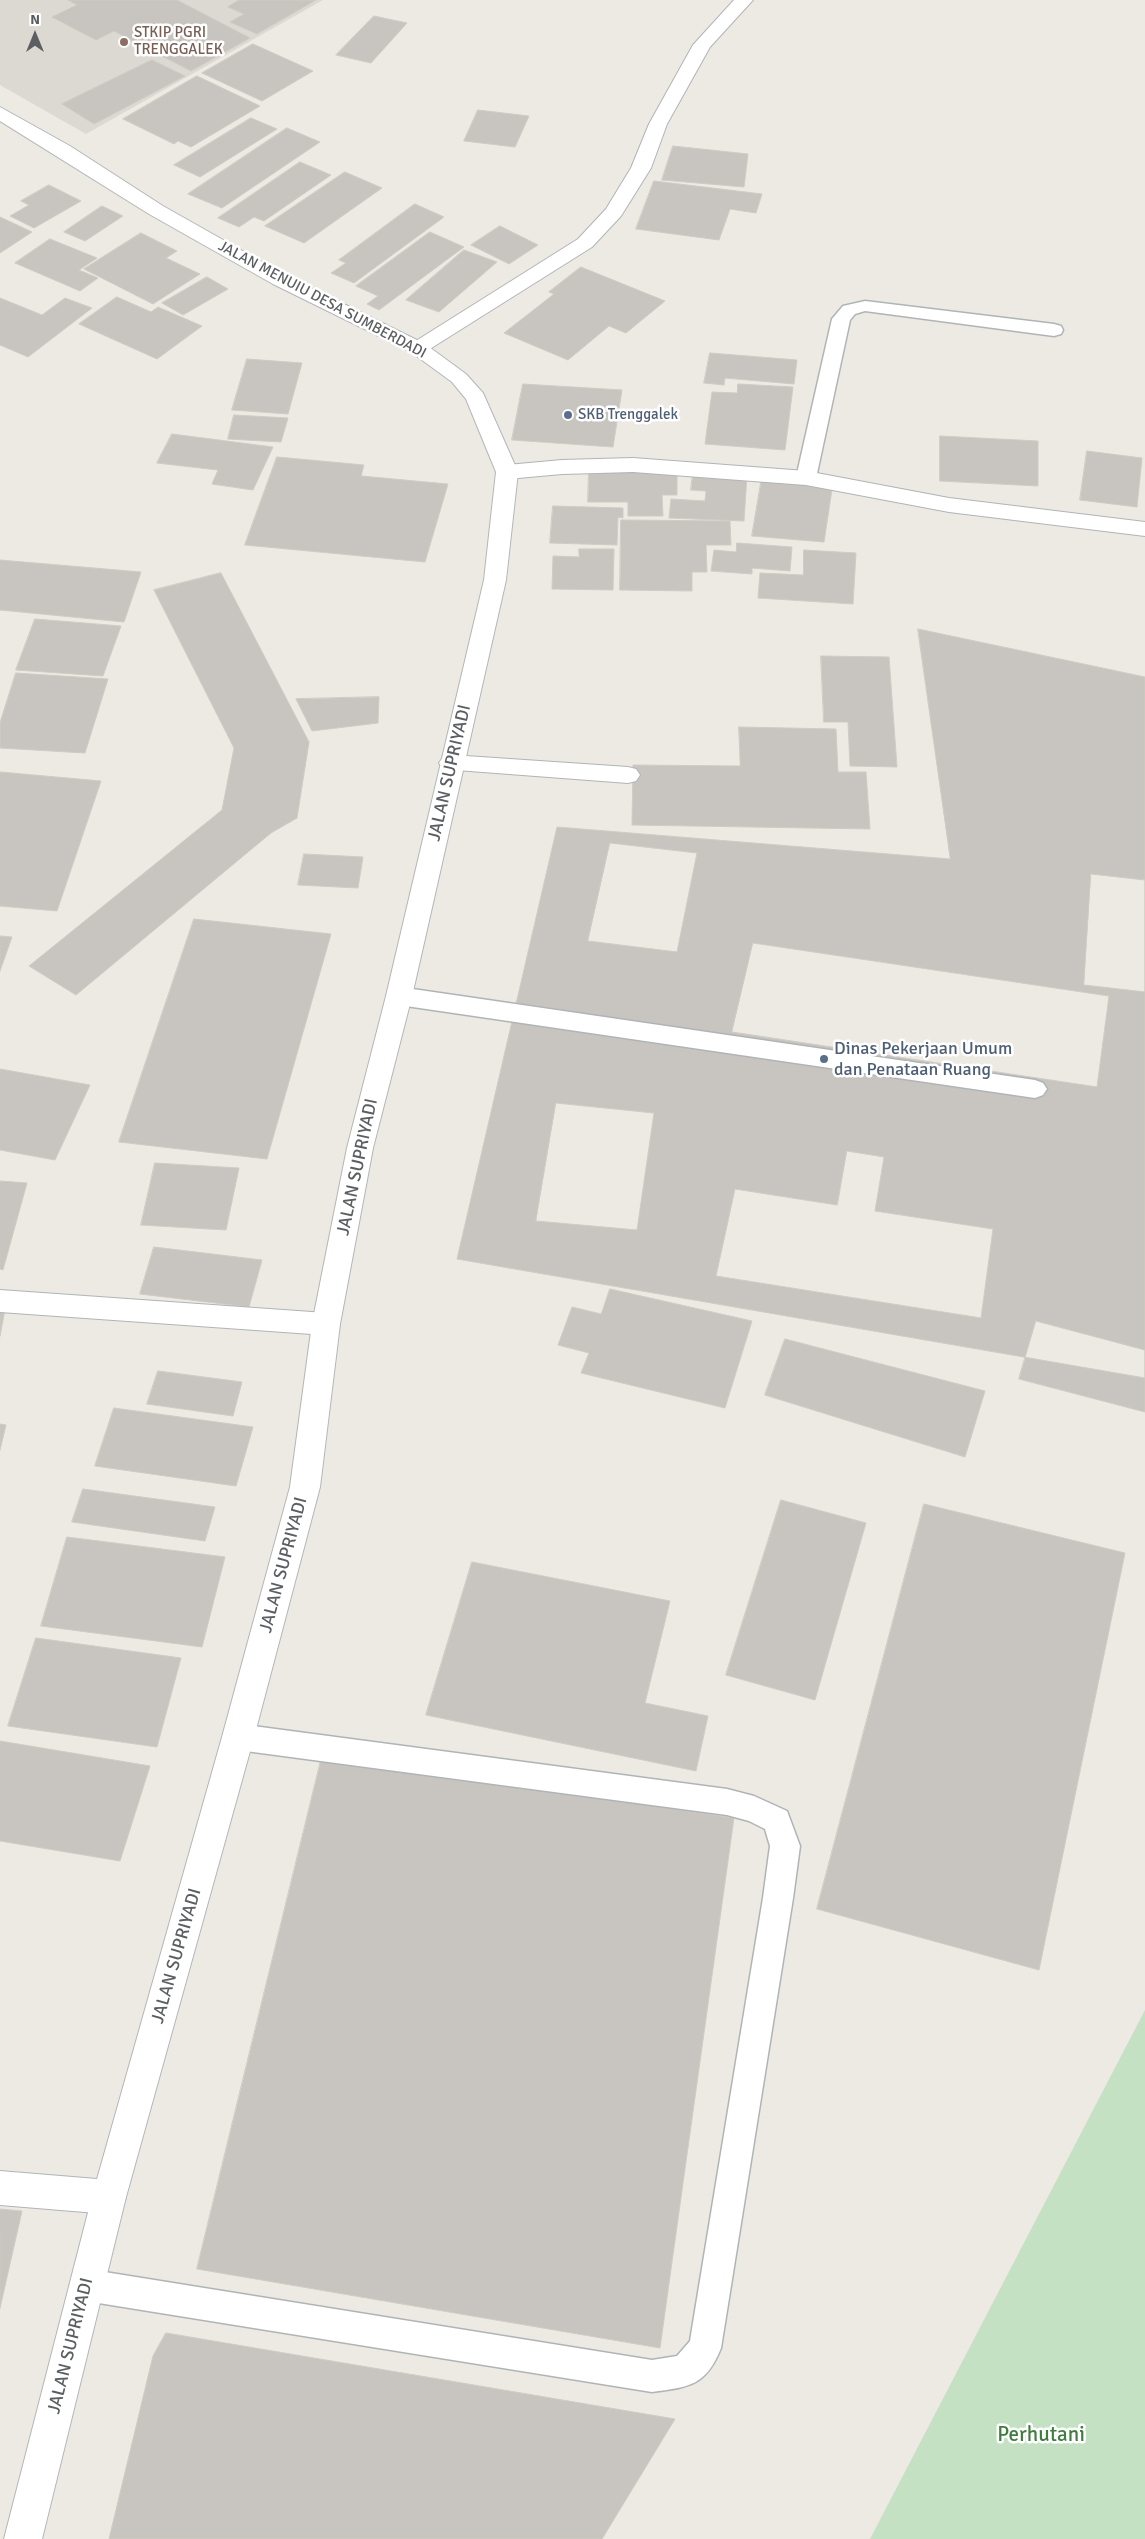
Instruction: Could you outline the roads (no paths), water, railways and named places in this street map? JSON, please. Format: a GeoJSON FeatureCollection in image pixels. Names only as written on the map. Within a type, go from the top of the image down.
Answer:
{"type":"FeatureCollection","features":[{"type":"Feature","properties":{"kind":"main road"},"geometry":{"type":"LineString","coordinates":[[418,348],[585,243],[614,212],[641,168],[658,124],[702,45],[744,0]]}},
{"type":"Feature","properties":{"kind":"main road","name":"JALAN MENUIU DESA SUMBERDADI"},"geometry":{"type":"LineString","coordinates":[[0,113],[63,150],[156,210],[280,280],[418,348],[459,378],[476,397],[507,472],[496,580]]}},
{"type":"Feature","properties":{"kind":"main road"},"geometry":{"type":"LineString","coordinates":[[507,472],[562,467],[633,465],[806,478],[950,505],[1145,529]]}},
{"type":"Feature","properties":{"kind":"main road","name":"JALAN SUPRIYADI"},"geometry":{"type":"LineString","coordinates":[[23,2539],[96,2287],[110,2197],[245,1738],[304,1487],[326,1324],[360,1148],[405,997],[451,764],[496,580]]}},
{"type":"Feature","properties":{"kind":"main road"},"geometry":{"type":"LineString","coordinates":[[451,764],[628,775]]}},
{"type":"Feature","properties":{"kind":"main road"},"geometry":{"type":"LineString","coordinates":[[0,1301],[326,1324]]}},
{"type":"Feature","properties":{"kind":"main road"},"geometry":{"type":"LineString","coordinates":[[0,2188],[110,2197]]}},
{"type":"Feature","properties":{"kind":"lane"},"geometry":{"type":"LineString","coordinates":[[806,478],[841,319],[849,310],[865,306],[1054,330]]}},
{"type":"Feature","properties":{"kind":"lane"},"geometry":{"type":"LineString","coordinates":[[405,997],[1035,1090]]}},
{"type":"Feature","properties":{"kind":"lane"},"geometry":{"type":"LineString","coordinates":[[96,2287],[652,2376],[686,2371],[705,2348],[778,1898],[784,1846],[777,1820],[754,1809],[727,1802],[245,1738]]}},
{"type":"Feature","properties":{"kind":"place","name":"STKIP PGRI TRENGGALEK"},"geometry":{"type":"Point","coordinates":[124,42]}},
{"type":"Feature","properties":{"kind":"place","name":"SKB Trenggalek"},"geometry":{"type":"Point","coordinates":[568,415]}},
{"type":"Feature","properties":{"kind":"place","name":"Dinas Pekerjaan Umum dan Penataan Ruang"},"geometry":{"type":"Point","coordinates":[824,1059]}},
{"type":"Feature","properties":{"kind":"park label","name":"Perhutani"},"geometry":{"type":"Point","coordinates":[1041,2435]}}]}
